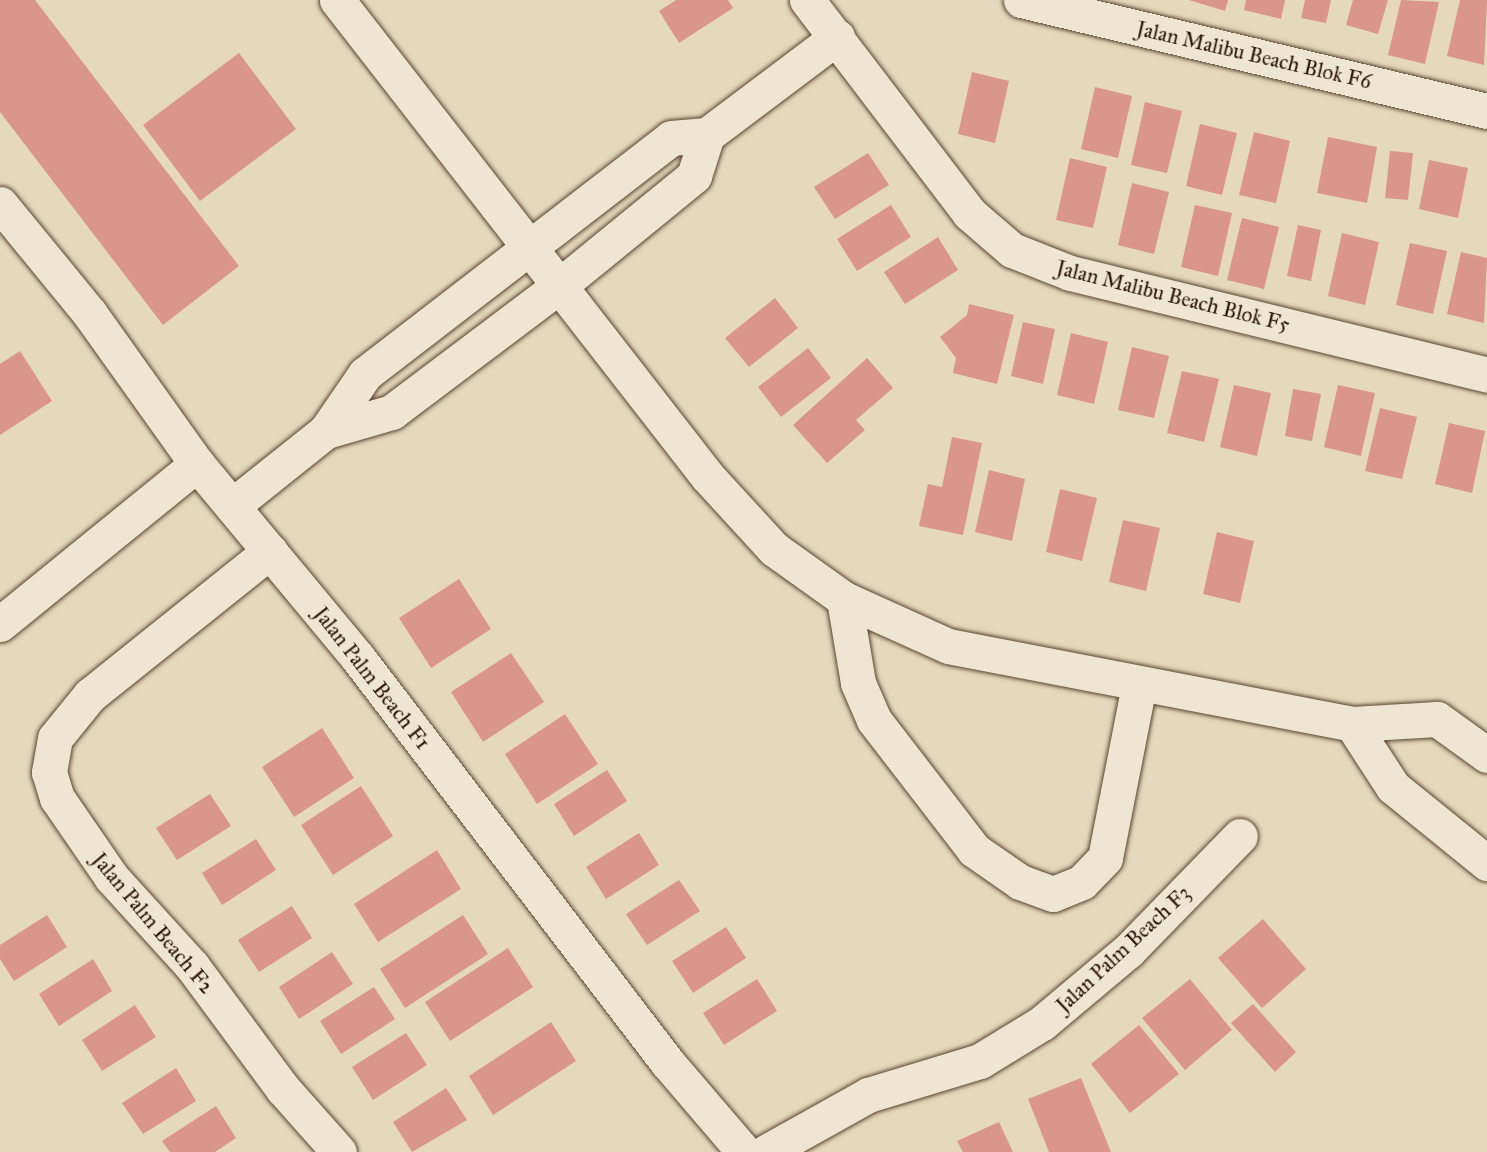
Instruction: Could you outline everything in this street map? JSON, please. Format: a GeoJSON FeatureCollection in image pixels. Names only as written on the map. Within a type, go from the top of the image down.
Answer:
{"type":"FeatureCollection","features":[{"type":"Feature","properties":{"kind":"street"},"geometry":{"type":"LineString","coordinates":[[337,0],[708,477],[774,549],[844,599],[948,646],[1352,724],[1437,719],[1487,755]]}},
{"type":"Feature","properties":{"kind":"street","name":"Jalan Malibu Beach Blok F5"},"geometry":{"type":"LineString","coordinates":[[807,0],[970,213],[1012,250],[1070,273],[1487,375]]}},
{"type":"Feature","properties":{"kind":"street","name":"Jalan Malibu Beach Blok F6"},"geometry":{"type":"LineString","coordinates":[[1021,0],[1487,111]]}},
{"type":"Feature","properties":{"kind":"street"},"geometry":{"type":"LineString","coordinates":[[232,506],[326,431],[365,374],[671,138],[707,135],[837,37]]}},
{"type":"Feature","properties":{"kind":"street"},"geometry":{"type":"LineString","coordinates":[[326,431],[392,412],[559,286],[694,176],[707,135]]}},
{"type":"Feature","properties":{"kind":"street","name":"Jalan Palm Beach F1"},"geometry":{"type":"LineString","coordinates":[[0,204],[90,314],[197,464],[358,657],[667,1062],[744,1152]]}},
{"type":"Feature","properties":{"kind":"street"},"geometry":{"type":"LineString","coordinates":[[0,624],[197,464]]}},
{"type":"Feature","properties":{"kind":"street","name":"Jalan Palm Beach F2"},"geometry":{"type":"LineString","coordinates":[[270,551],[90,695],[55,738],[49,772],[57,798],[112,878],[192,966],[283,1089],[339,1152]]}},
{"type":"Feature","properties":{"kind":"street"},"geometry":{"type":"LineString","coordinates":[[844,599],[858,683],[874,720],[974,850],[1020,882],[1053,894],[1082,882],[1105,858],[1139,684]]}},
{"type":"Feature","properties":{"kind":"street"},"geometry":{"type":"LineString","coordinates":[[1352,724],[1393,787],[1487,863]]}},
{"type":"Feature","properties":{"kind":"street","name":"Jalan Palm Beach F3"},"geometry":{"type":"LineString","coordinates":[[766,1152],[868,1095],[980,1062],[1042,1023],[1129,950],[1241,836]]}},
{"type":"Feature","properties":{"kind":"building"},"geometry":{"type":"Polygon","coordinates":[[[0,0],[35,0],[239,266],[163,325],[0,112],[0,0]]]}},
{"type":"Feature","properties":{"kind":"building"},"geometry":{"type":"Polygon","coordinates":[[[676,0],[728,0],[733,8],[679,43],[659,11],[676,0]]]}},
{"type":"Feature","properties":{"kind":"building"},"geometry":{"type":"Polygon","coordinates":[[[1189,0],[1228,0],[1225,11],[1189,0]]]}},
{"type":"Feature","properties":{"kind":"building"},"geometry":{"type":"Polygon","coordinates":[[[1246,0],[1285,0],[1281,19],[1244,10],[1246,0]]]}},
{"type":"Feature","properties":{"kind":"building"},"geometry":{"type":"Polygon","coordinates":[[[1305,0],[1331,0],[1326,23],[1301,18],[1305,0]]]}},
{"type":"Feature","properties":{"kind":"building"},"geometry":{"type":"Polygon","coordinates":[[[1353,0],[1388,0],[1378,34],[1346,25],[1353,0]]]}},
{"type":"Feature","properties":{"kind":"building"},"geometry":{"type":"Polygon","coordinates":[[[1401,0],[1439,2],[1425,64],[1388,55],[1401,0]]]}},
{"type":"Feature","properties":{"kind":"building"},"geometry":{"type":"Polygon","coordinates":[[[1460,0],[1487,0],[1484,65],[1447,56],[1460,0]]]}},
{"type":"Feature","properties":{"kind":"building"},"geometry":{"type":"Polygon","coordinates":[[[239,53],[296,129],[200,201],[143,125],[239,53]]]}},
{"type":"Feature","properties":{"kind":"building"},"geometry":{"type":"Polygon","coordinates":[[[972,72],[1009,81],[995,143],[958,134],[972,72]]]}},
{"type":"Feature","properties":{"kind":"building"},"geometry":{"type":"Polygon","coordinates":[[[1095,87],[1132,96],[1118,158],[1081,149],[1095,87]]]}},
{"type":"Feature","properties":{"kind":"building"},"geometry":{"type":"Polygon","coordinates":[[[1145,102],[1182,111],[1167,173],[1131,165],[1145,102]]]}},
{"type":"Feature","properties":{"kind":"building"},"geometry":{"type":"Polygon","coordinates":[[[1200,124],[1237,133],[1222,195],[1186,186],[1200,124]]]}},
{"type":"Feature","properties":{"kind":"building"},"geometry":{"type":"Polygon","coordinates":[[[1254,132],[1290,141],[1276,203],[1239,195],[1254,132]]]}},
{"type":"Feature","properties":{"kind":"building"},"geometry":{"type":"Polygon","coordinates":[[[1328,137],[1377,147],[1367,203],[1317,193],[1328,137]]]}},
{"type":"Feature","properties":{"kind":"building"},"geometry":{"type":"Polygon","coordinates":[[[1390,151],[1413,153],[1408,200],[1385,198],[1390,151]]]}},
{"type":"Feature","properties":{"kind":"building"},"geometry":{"type":"Polygon","coordinates":[[[868,153],[889,185],[835,219],[814,187],[868,153]]]}},
{"type":"Feature","properties":{"kind":"building"},"geometry":{"type":"Polygon","coordinates":[[[1070,158],[1107,167],[1093,228],[1056,220],[1070,158]]]}},
{"type":"Feature","properties":{"kind":"building"},"geometry":{"type":"Polygon","coordinates":[[[1429,160],[1468,168],[1458,218],[1419,209],[1429,160]]]}},
{"type":"Feature","properties":{"kind":"building"},"geometry":{"type":"Polygon","coordinates":[[[1132,183],[1169,192],[1154,254],[1118,245],[1132,183]]]}},
{"type":"Feature","properties":{"kind":"building"},"geometry":{"type":"Polygon","coordinates":[[[891,205],[911,237],[857,271],[837,239],[891,205]]]}},
{"type":"Feature","properties":{"kind":"building"},"geometry":{"type":"Polygon","coordinates":[[[1195,205],[1232,213],[1218,276],[1181,267],[1195,205]]]}},
{"type":"Feature","properties":{"kind":"building"},"geometry":{"type":"Polygon","coordinates":[[[1242,218],[1279,227],[1264,289],[1227,280],[1242,218]]]}},
{"type":"Feature","properties":{"kind":"building"},"geometry":{"type":"Polygon","coordinates":[[[1298,225],[1321,230],[1311,281],[1287,276],[1298,225]]]}},
{"type":"Feature","properties":{"kind":"building"},"geometry":{"type":"Polygon","coordinates":[[[1342,233],[1379,242],[1365,305],[1328,296],[1342,233]]]}},
{"type":"Feature","properties":{"kind":"building"},"geometry":{"type":"Polygon","coordinates":[[[938,237],[958,270],[905,304],[884,272],[938,237]]]}},
{"type":"Feature","properties":{"kind":"building"},"geometry":{"type":"Polygon","coordinates":[[[1410,243],[1447,251],[1433,314],[1396,305],[1410,243]]]}},
{"type":"Feature","properties":{"kind":"building"},"geometry":{"type":"Polygon","coordinates":[[[1461,252],[1487,258],[1484,323],[1447,314],[1461,252]]]}},
{"type":"Feature","properties":{"kind":"building"},"geometry":{"type":"Polygon","coordinates":[[[775,298],[798,328],[749,367],[725,338],[775,298]]]}},
{"type":"Feature","properties":{"kind":"building"},"geometry":{"type":"Polygon","coordinates":[[[969,304],[1014,315],[997,384],[953,373],[956,358],[940,337],[967,315],[969,304]]]}},
{"type":"Feature","properties":{"kind":"building"},"geometry":{"type":"Polygon","coordinates":[[[1023,322],[1055,329],[1043,384],[1011,376],[1023,322]]]}},
{"type":"Feature","properties":{"kind":"building"},"geometry":{"type":"Polygon","coordinates":[[[1071,333],[1108,342],[1094,404],[1057,395],[1071,333]]]}},
{"type":"Feature","properties":{"kind":"building"},"geometry":{"type":"Polygon","coordinates":[[[1132,347],[1169,356],[1154,418],[1118,410],[1132,347]]]}},
{"type":"Feature","properties":{"kind":"building"},"geometry":{"type":"Polygon","coordinates":[[[808,348],[831,378],[781,417],[758,387],[808,348]]]}},
{"type":"Feature","properties":{"kind":"building"},"geometry":{"type":"Polygon","coordinates":[[[20,351],[52,401],[0,435],[0,364],[20,351]]]}},
{"type":"Feature","properties":{"kind":"building"},"geometry":{"type":"Polygon","coordinates":[[[867,358],[893,388],[856,420],[865,430],[827,463],[793,425],[867,358]]]}},
{"type":"Feature","properties":{"kind":"building"},"geometry":{"type":"Polygon","coordinates":[[[1182,371],[1219,379],[1204,442],[1167,433],[1182,371]]]}},
{"type":"Feature","properties":{"kind":"building"},"geometry":{"type":"Polygon","coordinates":[[[1234,385],[1271,393],[1257,456],[1220,447],[1234,385]]]}},
{"type":"Feature","properties":{"kind":"building"},"geometry":{"type":"Polygon","coordinates":[[[1338,385],[1375,393],[1361,456],[1324,447],[1338,385]]]}},
{"type":"Feature","properties":{"kind":"building"},"geometry":{"type":"Polygon","coordinates":[[[1293,389],[1321,394],[1312,441],[1285,436],[1293,389]]]}},
{"type":"Feature","properties":{"kind":"building"},"geometry":{"type":"Polygon","coordinates":[[[1380,408],[1417,417],[1402,479],[1365,471],[1380,408]]]}},
{"type":"Feature","properties":{"kind":"building"},"geometry":{"type":"Polygon","coordinates":[[[1449,423],[1485,431],[1472,493],[1435,484],[1449,423]]]}},
{"type":"Feature","properties":{"kind":"building"},"geometry":{"type":"Polygon","coordinates":[[[952,437],[982,443],[963,535],[919,526],[928,484],[942,487],[952,437]]]}},
{"type":"Feature","properties":{"kind":"building"},"geometry":{"type":"Polygon","coordinates":[[[989,470],[1025,479],[1012,541],[975,532],[989,470]]]}},
{"type":"Feature","properties":{"kind":"building"},"geometry":{"type":"Polygon","coordinates":[[[1060,489],[1097,498],[1082,561],[1046,552],[1060,489]]]}},
{"type":"Feature","properties":{"kind":"building"},"geometry":{"type":"Polygon","coordinates":[[[1123,520],[1160,528],[1146,591],[1109,582],[1123,520]]]}},
{"type":"Feature","properties":{"kind":"building"},"geometry":{"type":"Polygon","coordinates":[[[1217,532],[1254,541],[1240,603],[1203,594],[1217,532]]]}},
{"type":"Feature","properties":{"kind":"building"},"geometry":{"type":"Polygon","coordinates":[[[459,579],[491,629],[431,668],[399,618],[459,579]]]}},
{"type":"Feature","properties":{"kind":"building"},"geometry":{"type":"Polygon","coordinates":[[[511,653],[544,702],[483,742],[451,692],[511,653]]]}},
{"type":"Feature","properties":{"kind":"building"},"geometry":{"type":"Polygon","coordinates":[[[565,714],[598,764],[537,804],[505,754],[565,714]]]}},
{"type":"Feature","properties":{"kind":"building"},"geometry":{"type":"Polygon","coordinates":[[[322,728],[354,778],[294,817],[262,767],[322,728]]]}},
{"type":"Feature","properties":{"kind":"building"},"geometry":{"type":"Polygon","coordinates":[[[607,770],[627,801],[574,836],[554,804],[607,770]]]}},
{"type":"Feature","properties":{"kind":"building"},"geometry":{"type":"Polygon","coordinates":[[[361,786],[393,836],[333,875],[301,825],[361,786]]]}},
{"type":"Feature","properties":{"kind":"building"},"geometry":{"type":"Polygon","coordinates":[[[210,794],[231,826],[177,860],[156,828],[210,794]]]}},
{"type":"Feature","properties":{"kind":"building"},"geometry":{"type":"Polygon","coordinates":[[[639,833],[659,865],[606,899],[586,867],[639,833]]]}},
{"type":"Feature","properties":{"kind":"building"},"geometry":{"type":"Polygon","coordinates":[[[256,839],[276,870],[222,905],[202,873],[256,839]]]}},
{"type":"Feature","properties":{"kind":"building"},"geometry":{"type":"Polygon","coordinates":[[[437,850],[461,889],[378,942],[354,904],[437,850]]]}},
{"type":"Feature","properties":{"kind":"building"},"geometry":{"type":"Polygon","coordinates":[[[679,880],[700,911],[647,945],[626,914],[679,880]]]}},
{"type":"Feature","properties":{"kind":"building"},"geometry":{"type":"Polygon","coordinates":[[[292,906],[312,938],[259,972],[238,940],[292,906]]]}},
{"type":"Feature","properties":{"kind":"building"},"geometry":{"type":"Polygon","coordinates":[[[47,915],[67,947],[14,981],[0,959],[0,945],[47,915]]]}},
{"type":"Feature","properties":{"kind":"building"},"geometry":{"type":"Polygon","coordinates":[[[463,915],[488,954],[405,1008],[380,969],[463,915]]]}},
{"type":"Feature","properties":{"kind":"building"},"geometry":{"type":"Polygon","coordinates":[[[1263,919],[1306,969],[1262,1008],[1218,958],[1263,919]]]}},
{"type":"Feature","properties":{"kind":"building"},"geometry":{"type":"Polygon","coordinates":[[[726,927],[746,958],[693,993],[672,961],[726,927]]]}},
{"type":"Feature","properties":{"kind":"building"},"geometry":{"type":"Polygon","coordinates":[[[508,948],[533,987],[450,1041],[425,1002],[508,948]]]}},
{"type":"Feature","properties":{"kind":"building"},"geometry":{"type":"Polygon","coordinates":[[[332,952],[353,984],[299,1019],[279,987],[332,952]]]}},
{"type":"Feature","properties":{"kind":"building"},"geometry":{"type":"Polygon","coordinates":[[[93,959],[112,991],[59,1026],[39,994],[93,959]]]}},
{"type":"Feature","properties":{"kind":"building"},"geometry":{"type":"Polygon","coordinates":[[[757,979],[777,1011],[724,1045],[703,1013],[757,979]]]}},
{"type":"Feature","properties":{"kind":"building"},"geometry":{"type":"Polygon","coordinates":[[[1190,979],[1232,1030],[1185,1070],[1142,1018],[1190,979]]]}},
{"type":"Feature","properties":{"kind":"building"},"geometry":{"type":"Polygon","coordinates":[[[374,987],[395,1019],[341,1054],[320,1021],[374,987]]]}},
{"type":"Feature","properties":{"kind":"building"},"geometry":{"type":"Polygon","coordinates":[[[1253,1004],[1296,1052],[1275,1072],[1231,1023],[1253,1004]]]}},
{"type":"Feature","properties":{"kind":"building"},"geometry":{"type":"Polygon","coordinates":[[[135,1005],[156,1037],[102,1071],[82,1040],[135,1005]]]}},
{"type":"Feature","properties":{"kind":"building"},"geometry":{"type":"Polygon","coordinates":[[[551,1022],[576,1061],[493,1115],[469,1076],[551,1022]]]}},
{"type":"Feature","properties":{"kind":"building"},"geometry":{"type":"Polygon","coordinates":[[[1139,1025],[1179,1074],[1130,1113],[1091,1064],[1139,1025]]]}},
{"type":"Feature","properties":{"kind":"building"},"geometry":{"type":"Polygon","coordinates":[[[406,1033],[427,1065],[373,1100],[352,1067],[406,1033]]]}},
{"type":"Feature","properties":{"kind":"building"},"geometry":{"type":"Polygon","coordinates":[[[176,1068],[196,1101],[143,1134],[122,1103],[176,1068]]]}},
{"type":"Feature","properties":{"kind":"building"},"geometry":{"type":"Polygon","coordinates":[[[1081,1078],[1111,1152],[1049,1152],[1028,1099],[1081,1078]]]}},
{"type":"Feature","properties":{"kind":"building"},"geometry":{"type":"Polygon","coordinates":[[[446,1088],[467,1120],[412,1152],[393,1122],[446,1088]]]}},
{"type":"Feature","properties":{"kind":"building"},"geometry":{"type":"Polygon","coordinates":[[[216,1106],[236,1138],[215,1152],[170,1152],[162,1141],[216,1106]]]}},
{"type":"Feature","properties":{"kind":"building"},"geometry":{"type":"Polygon","coordinates":[[[999,1122],[1013,1152],[963,1152],[957,1141],[999,1122]]]}}]}
